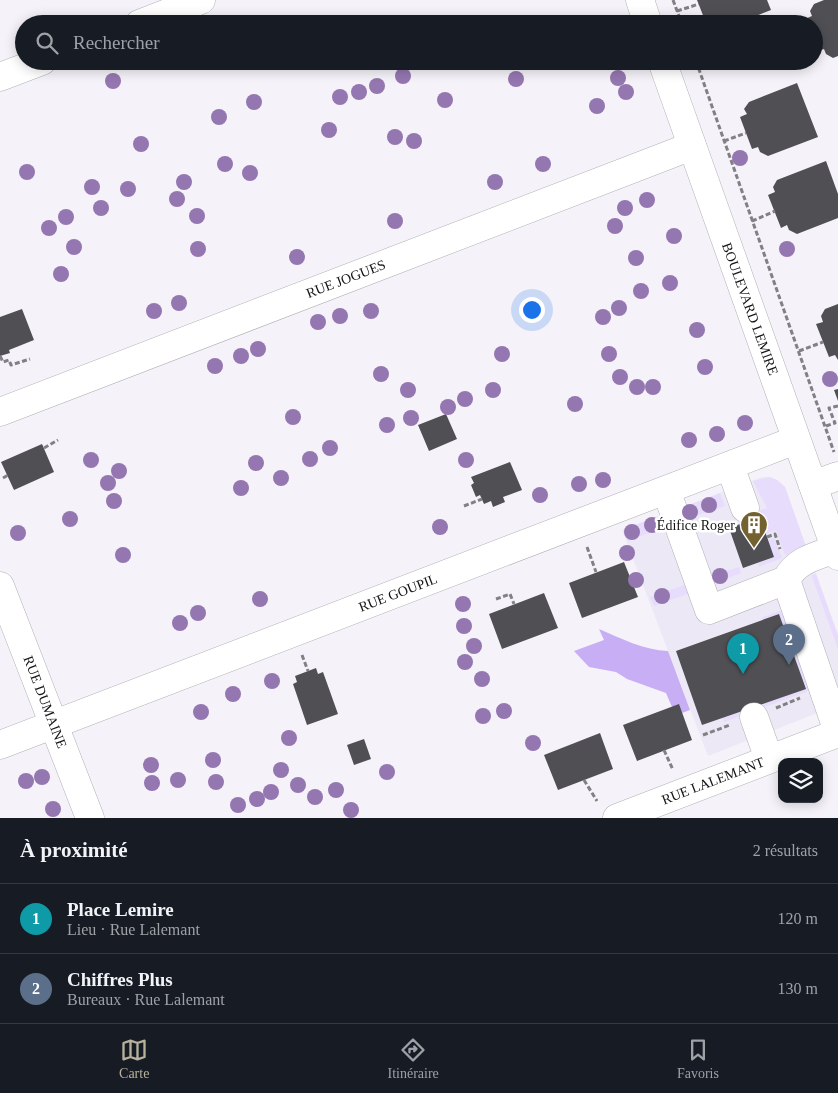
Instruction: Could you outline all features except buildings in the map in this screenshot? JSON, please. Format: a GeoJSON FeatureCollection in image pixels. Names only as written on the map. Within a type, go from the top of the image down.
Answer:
{"type":"FeatureCollection","features":[{"type":"Feature","properties":{"kind":"street"},"geometry":{"type":"LineString","coordinates":[[163,15],[201,0]]}},
{"type":"Feature","properties":{"kind":"street"},"geometry":{"type":"LineString","coordinates":[[640,0],[645,15]]}},
{"type":"Feature","properties":{"kind":"street"},"geometry":{"type":"LineString","coordinates":[[0,77],[18,70]]}},
{"type":"Feature","properties":{"kind":"street","name":"BOULEVARD LEMIRE"},"geometry":{"type":"LineString","coordinates":[[665,70],[837,553]]}},
{"type":"Feature","properties":{"kind":"street","name":"RUE JOGUES"},"geometry":{"type":"LineString","coordinates":[[0,412],[692,146]]}},
{"type":"Feature","properties":{"kind":"street","name":"RUE GOUPIL"},"geometry":{"type":"LineString","coordinates":[[0,745],[796,440]]}},
{"type":"Feature","properties":{"kind":"street"},"geometry":{"type":"LineString","coordinates":[[813,485],[837,465]]}},
{"type":"Feature","properties":{"kind":"street"},"geometry":{"type":"LineString","coordinates":[[730,466],[745,508]]}},
{"type":"Feature","properties":{"kind":"street"},"geometry":{"type":"LineString","coordinates":[[666,490],[709,610],[784,568],[792,571],[801,562],[837,553]]}},
{"type":"Feature","properties":{"kind":"street"},"geometry":{"type":"LineString","coordinates":[[784,568],[838,733]]}},
{"type":"Feature","properties":{"kind":"street","name":"RUE DUMAINE"},"geometry":{"type":"LineString","coordinates":[[0,586],[90,818]]}},
{"type":"Feature","properties":{"kind":"street"},"geometry":{"type":"LineString","coordinates":[[754,717],[770,759]]}},
{"type":"Feature","properties":{"kind":"street","name":"RUE LALEMANT"},"geometry":{"type":"LineString","coordinates":[[607,810],[770,759],[838,733]]}},
{"type":"Feature","properties":{"kind":"path"},"geometry":{"type":"LineString","coordinates":[[673,0],[679,15]]}},
{"type":"Feature","properties":{"kind":"path"},"geometry":{"type":"LineString","coordinates":[[677,11],[699,4]]}},
{"type":"Feature","properties":{"kind":"path"},"geometry":{"type":"LineString","coordinates":[[699,70],[826,426],[837,465]]}},
{"type":"Feature","properties":{"kind":"path"},"geometry":{"type":"LineString","coordinates":[[724,142],[746,133]]}},
{"type":"Feature","properties":{"kind":"path"},"geometry":{"type":"LineString","coordinates":[[752,221],[775,211]]}},
{"type":"Feature","properties":{"kind":"path"},"geometry":{"type":"LineString","coordinates":[[799,350],[823,342]]}},
{"type":"Feature","properties":{"kind":"path"},"geometry":{"type":"LineString","coordinates":[[0,356],[3,362],[9,360],[11,365],[30,359]]}},
{"type":"Feature","properties":{"kind":"path"},"geometry":{"type":"LineString","coordinates":[[826,426],[835,423],[829,408],[838,406]]}},
{"type":"Feature","properties":{"kind":"path"},"geometry":{"type":"LineString","coordinates":[[44,448],[58,440]]}},
{"type":"Feature","properties":{"kind":"path"},"geometry":{"type":"LineString","coordinates":[[3,478],[8,476]]}},
{"type":"Feature","properties":{"kind":"path"},"geometry":{"type":"LineString","coordinates":[[464,506],[482,500]]}},
{"type":"Feature","properties":{"kind":"path"},"geometry":{"type":"LineString","coordinates":[[767,537],[775,534],[784,568]]}},
{"type":"Feature","properties":{"kind":"path"},"geometry":{"type":"LineString","coordinates":[[496,599],[510,594],[514,604]]}},
{"type":"Feature","properties":{"kind":"path"},"geometry":{"type":"LineString","coordinates":[[664,750],[674,771]]}},
{"type":"Feature","properties":{"kind":"path"},"geometry":{"type":"LineString","coordinates":[[584,780],[607,810]]}},
{"type":"Feature","properties":{"kind":"shaded area"},"geometry":{"type":"Polygon","coordinates":[[[762,477],[770,477],[777,480],[785,487],[838,635],[838,705],[708,756],[622,530],[762,477]]]}},
{"type":"Feature","properties":{"kind":"shaded area"},"geometry":{"type":"Polygon","coordinates":[[[770,477],[785,487],[806,547],[785,555],[776,530],[766,534],[760,517],[757,518],[755,512],[767,508],[753,481],[770,477]]]}},
{"type":"Feature","properties":{"kind":"shaded area"},"geometry":{"type":"Polygon","coordinates":[[[720,493],[725,506],[687,519],[684,507],[720,493]]]}},
{"type":"Feature","properties":{"kind":"shaded area"},"geometry":{"type":"Polygon","coordinates":[[[667,513],[670,525],[628,541],[624,529],[667,513]]]}},
{"type":"Feature","properties":{"kind":"shaded area"},"geometry":{"type":"Polygon","coordinates":[[[774,538],[782,558],[759,567],[758,563],[774,557],[768,540],[774,538]]]}},
{"type":"Feature","properties":{"kind":"shaded area"},"geometry":{"type":"Polygon","coordinates":[[[739,567],[741,573],[713,584],[710,576],[739,567]]]}},
{"type":"Feature","properties":{"kind":"shaded area"},"geometry":{"type":"Polygon","coordinates":[[[816,574],[838,635],[838,649],[812,577],[812,575],[816,574]]]}},
{"type":"Feature","properties":{"kind":"shaded area"},"geometry":{"type":"Polygon","coordinates":[[[687,584],[690,593],[654,606],[650,597],[687,584]]]}},
{"type":"Feature","properties":{"kind":"shaded area"},"geometry":{"type":"Polygon","coordinates":[[[782,610],[793,641],[789,642],[779,615],[762,621],[761,618],[782,610]]]}},
{"type":"Feature","properties":{"kind":"shaded area"},"geometry":{"type":"Polygon","coordinates":[[[599,629],[642,646],[668,651],[690,710],[682,713],[672,707],[666,693],[627,679],[616,672],[589,667],[574,651],[604,640],[599,629]]]}},
{"type":"Feature","properties":{"kind":"shaded area"},"geometry":{"type":"Polygon","coordinates":[[[800,658],[809,689],[806,692],[724,722],[722,718],[800,658]]]}},
{"type":"Feature","properties":{"kind":"place","name":"Édifice Roger"},"geometry":{"type":"Point","coordinates":[754,549]}},
{"type":"Feature","properties":{"kind":"place","name":"Chiffres Plus"},"geometry":{"type":"Point","coordinates":[789,665]}},
{"type":"Feature","properties":{"kind":"place","name":"Place Lemire"},"geometry":{"type":"Point","coordinates":[743,674]}}]}
